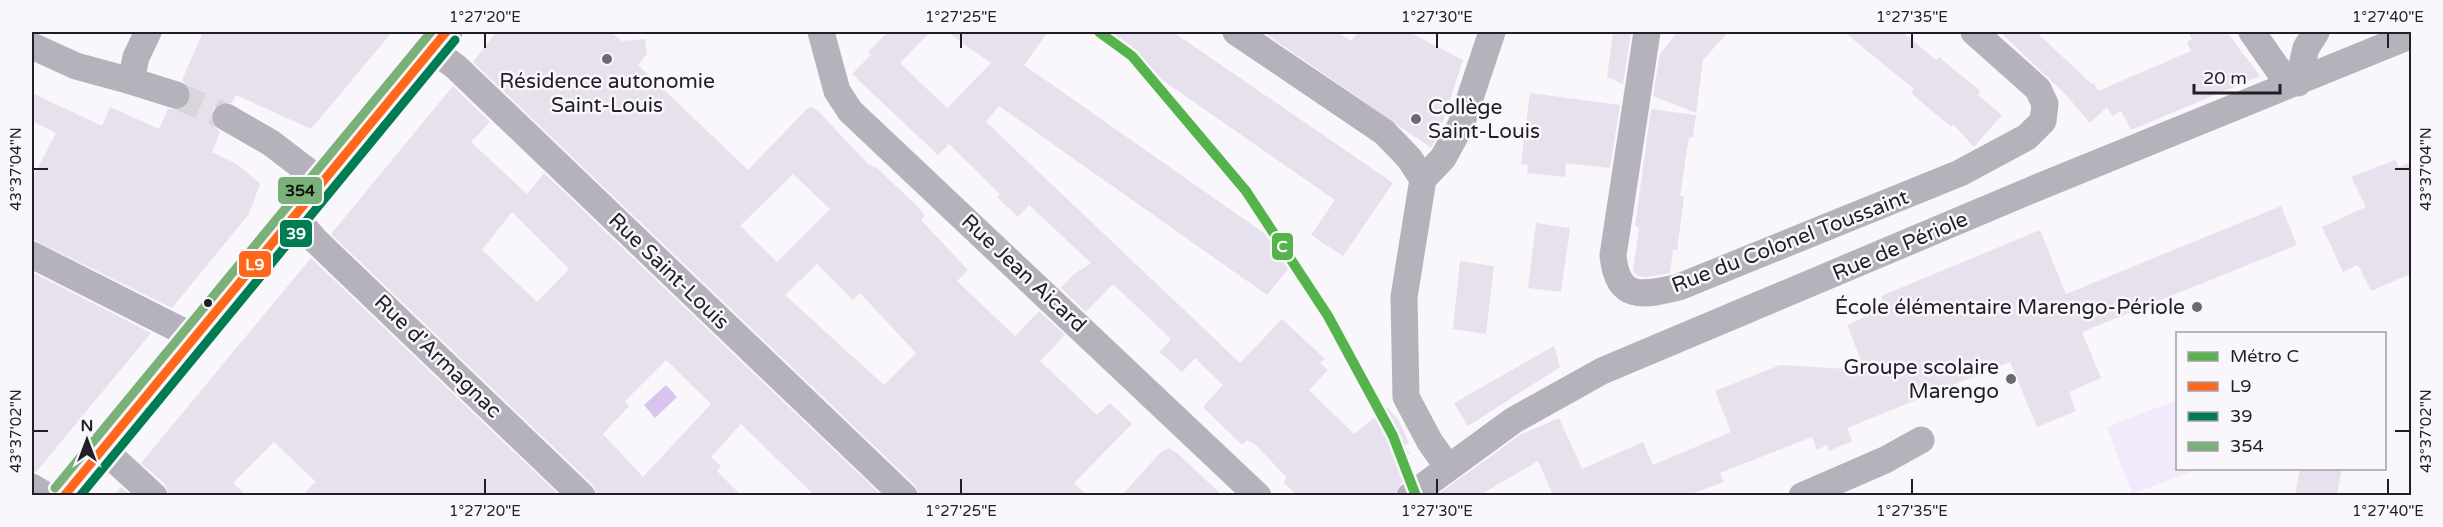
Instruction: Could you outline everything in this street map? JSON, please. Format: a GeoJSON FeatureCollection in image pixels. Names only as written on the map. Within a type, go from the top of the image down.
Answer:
{"type":"FeatureCollection","features":[{"type":"Feature","properties":{"kind":"main road"},"geometry":{"type":"LineString","coordinates":[[64,495],[439,40]]}},
{"type":"Feature","properties":{"kind":"street"},"geometry":{"type":"LineString","coordinates":[[131,81],[136,57],[148,32]]}},
{"type":"Feature","properties":{"kind":"street","name":"Rue Jean Aicard"},"geometry":{"type":"LineString","coordinates":[[821,32],[837,91],[850,111],[1258,495]]}},
{"type":"Feature","properties":{"kind":"street"},"geometry":{"type":"LineString","coordinates":[[1236,32],[1384,132],[1409,158],[1423,179]]}},
{"type":"Feature","properties":{"kind":"street"},"geometry":{"type":"LineString","coordinates":[[1447,466],[1430,442],[1406,397],[1404,297],[1423,179],[1443,158],[1461,125],[1492,32]]}},
{"type":"Feature","properties":{"kind":"street","name":"Rue du Colonel Toussaint"},"geometry":{"type":"LineString","coordinates":[[1647,32],[1612,255],[1615,275],[1623,286],[1634,292],[1656,292],[1679,286],[1960,173],[2027,138],[2043,122],[2045,104],[2038,89],[1974,32]]}},
{"type":"Feature","properties":{"kind":"street"},"geometry":{"type":"LineString","coordinates":[[2252,32],[2280,72],[2298,83],[2306,48],[2316,32]]}},
{"type":"Feature","properties":{"kind":"street","name":"Rue de Périole"},"geometry":{"type":"LineString","coordinates":[[1410,495],[1447,466],[1514,420],[1602,371],[2041,186],[2412,35]]}},
{"type":"Feature","properties":{"kind":"street","name":"Rue Saint-Louis"},"geometry":{"type":"LineString","coordinates":[[439,40],[456,67],[904,495]]}},
{"type":"Feature","properties":{"kind":"street"},"geometry":{"type":"LineString","coordinates":[[32,46],[76,66],[176,94]]}},
{"type":"Feature","properties":{"kind":"street"},"geometry":{"type":"LineString","coordinates":[[226,117],[271,143],[322,182]]}},
{"type":"Feature","properties":{"kind":"street","name":"Rue d'Armagnac"},"geometry":{"type":"LineString","coordinates":[[294,216],[315,240],[582,495]]}},
{"type":"Feature","properties":{"kind":"street"},"geometry":{"type":"LineString","coordinates":[[32,255],[194,336]]}},
{"type":"Feature","properties":{"kind":"street"},"geometry":{"type":"LineString","coordinates":[[1804,495],[1885,460],[1921,440]]}},
{"type":"Feature","properties":{"kind":"street"},"geometry":{"type":"LineString","coordinates":[[103,449],[154,495]]}},
{"type":"Feature","properties":{"kind":"street"},"geometry":{"type":"LineString","coordinates":[[32,487],[47,495]]}},
{"type":"Feature","properties":{"kind":"shaded area"},"geometry":{"type":"Polygon","coordinates":[[[666,385],[677,397],[655,418],[644,405],[666,385]]]}},
{"type":"Feature","properties":{"kind":"shaded area"},"geometry":{"type":"Polygon","coordinates":[[[2176,400],[2176,470],[2195,470],[2132,494],[2107,427],[2176,400]]]}},
{"type":"Feature","properties":{"kind":"building"},"geometry":{"type":"Polygon","coordinates":[[[203,32],[392,32],[311,129],[236,95],[232,103],[219,103],[213,109],[212,124],[220,132],[212,152],[237,164],[260,184],[249,214],[172,308],[32,239],[32,179],[56,133],[32,121],[32,93],[102,126],[110,107],[159,129],[168,109],[180,110],[191,100],[191,91],[182,80],[203,32]]]}},
{"type":"Feature","properties":{"kind":"building"},"geometry":{"type":"Polygon","coordinates":[[[496,32],[611,32],[622,41],[645,39],[647,54],[638,65],[748,170],[811,107],[819,112],[868,164],[877,168],[919,208],[925,216],[921,220],[968,270],[957,281],[1015,336],[1039,311],[1065,335],[1040,361],[1097,415],[1110,403],[1132,424],[1074,483],[1087,495],[919,495],[915,485],[473,62],[496,32]],[[793,174],[740,226],[777,262],[830,209],[793,174]],[[817,264],[785,295],[884,385],[916,353],[860,293],[853,300],[817,264]]]}},
{"type":"Feature","properties":{"kind":"building"},"geometry":{"type":"Polygon","coordinates":[[[888,32],[930,32],[900,63],[947,108],[991,63],[947,32],[1048,32],[1024,65],[1298,257],[1267,295],[999,106],[986,122],[1240,363],[1282,319],[1325,359],[1320,363],[1328,370],[1309,390],[1354,434],[1387,407],[1399,421],[1409,443],[1404,447],[1410,453],[1406,457],[1408,459],[1400,464],[1411,476],[1400,484],[1395,495],[1297,495],[1283,482],[1287,478],[1256,445],[1247,440],[1242,445],[1203,407],[1223,385],[1195,358],[1182,372],[1160,352],[1171,339],[1113,284],[1086,312],[1061,288],[1074,274],[1091,263],[1029,205],[1018,217],[997,197],[1000,194],[949,144],[938,155],[852,74],[871,55],[868,52],[888,32]]]}},
{"type":"Feature","properties":{"kind":"building"},"geometry":{"type":"Polygon","coordinates":[[[1093,32],[1173,32],[1393,183],[1343,256],[1311,235],[1335,200],[1093,32]]]}},
{"type":"Feature","properties":{"kind":"building","name":"Collège Saint-Louis"},"geometry":{"type":"Polygon","coordinates":[[[1263,32],[1338,32],[1351,41],[1358,32],[1409,32],[1463,60],[1440,131],[1431,148],[1263,32]]]}},
{"type":"Feature","properties":{"kind":"building"},"geometry":{"type":"Polygon","coordinates":[[[1613,32],[1631,32],[1623,84],[1607,77],[1613,32]]]}},
{"type":"Feature","properties":{"kind":"building"},"geometry":{"type":"Polygon","coordinates":[[[1677,32],[1728,32],[1703,60],[1696,113],[1653,96],[1660,54],[1677,32]]]}},
{"type":"Feature","properties":{"kind":"building"},"geometry":{"type":"Polygon","coordinates":[[[1844,32],[1902,32],[1936,60],[1939,57],[1980,91],[1978,95],[2002,115],[1974,147],[1953,124],[1951,127],[1911,93],[1914,89],[1844,32]]]}},
{"type":"Feature","properties":{"kind":"building"},"geometry":{"type":"Polygon","coordinates":[[[2000,32],[2036,32],[2092,84],[2094,83],[2098,91],[2191,51],[2187,42],[2192,39],[2188,32],[2227,32],[2260,76],[2131,130],[2121,111],[2112,116],[2107,107],[2090,123],[2067,96],[2000,32]]]}},
{"type":"Feature","properties":{"kind":"building"},"geometry":{"type":"Polygon","coordinates":[[[453,86],[490,122],[471,142],[527,194],[544,173],[881,495],[814,495],[741,424],[711,457],[721,466],[717,471],[741,495],[597,495],[593,485],[331,234],[453,86]],[[512,212],[482,250],[537,302],[569,269],[512,212]],[[666,360],[625,401],[629,406],[603,434],[643,477],[711,404],[666,360]]]}},
{"type":"Feature","properties":{"kind":"building"},"geometry":{"type":"Polygon","coordinates":[[[1530,93],[1620,105],[1610,168],[1566,163],[1565,177],[1527,173],[1528,165],[1521,164],[1530,93]]]}},
{"type":"Feature","properties":{"kind":"building"},"geometry":{"type":"Polygon","coordinates":[[[1651,109],[1696,115],[1693,137],[1689,137],[1680,196],[1684,197],[1677,250],[1673,250],[1670,273],[1646,277],[1638,276],[1633,271],[1639,228],[1635,226],[1651,109]]]}},
{"type":"Feature","properties":{"kind":"building"},"geometry":{"type":"Polygon","coordinates":[[[2395,160],[2399,167],[2412,161],[2412,273],[2371,291],[2358,265],[2343,272],[2322,227],[2366,207],[2351,177],[2395,160]]]}},
{"type":"Feature","properties":{"kind":"building"},"geometry":{"type":"Polygon","coordinates":[[[2281,206],[2297,245],[2082,332],[2101,378],[2069,392],[2076,411],[2037,427],[2010,362],[1847,428],[1852,441],[1829,451],[1827,445],[1817,450],[1812,437],[1720,473],[1724,482],[1688,495],[1553,495],[1538,461],[1480,495],[1437,495],[1520,435],[1559,418],[1582,469],[1643,442],[1653,465],[1731,432],[1715,391],[1780,365],[1865,370],[1847,325],[1886,308],[1881,296],[2040,230],[2066,294],[2281,206]]]}},
{"type":"Feature","properties":{"kind":"building"},"geometry":{"type":"Polygon","coordinates":[[[1536,223],[1570,228],[1561,292],[1528,288],[1536,223]]]}},
{"type":"Feature","properties":{"kind":"building"},"geometry":{"type":"Polygon","coordinates":[[[311,258],[559,495],[302,495],[316,482],[274,442],[233,483],[246,495],[169,495],[165,484],[141,463],[311,258]]]}},
{"type":"Feature","properties":{"kind":"building"},"geometry":{"type":"Polygon","coordinates":[[[1460,261],[1494,266],[1486,334],[1453,329],[1460,261]]]}},
{"type":"Feature","properties":{"kind":"building"},"geometry":{"type":"Polygon","coordinates":[[[32,272],[151,333],[36,472],[32,471],[32,272]]]}},
{"type":"Feature","properties":{"kind":"building"},"geometry":{"type":"Polygon","coordinates":[[[1554,346],[1560,367],[1468,426],[1454,403],[1554,346]]]}},
{"type":"Feature","properties":{"kind":"building"},"geometry":{"type":"Polygon","coordinates":[[[1169,448],[1222,495],[1122,495],[1161,452],[1169,448]]]}},
{"type":"Feature","properties":{"kind":"building"},"geometry":{"type":"Polygon","coordinates":[[[2300,470],[2342,470],[2337,495],[2295,495],[2300,470]]]}},
{"type":"Feature","properties":{"kind":"building"},"geometry":{"type":"Polygon","coordinates":[[[121,487],[130,495],[114,495],[121,487]]]}},
{"type":"Feature","properties":{"kind":"tunnel"},"geometry":{"type":"LineString","coordinates":[[176,95],[226,117]]}},
{"type":"Feature","properties":{"kind":"metro line","name":"C"},"geometry":{"type":"LineString","coordinates":[[1099,32],[1132,56],[1246,191],[1328,316],[1393,436],[1416,496]]}},
{"type":"Feature","properties":{"kind":"transit line","name":"354"},"geometry":{"type":"LineString","coordinates":[[55,488],[431,32]]}},
{"type":"Feature","properties":{"kind":"transit line","name":"L9"},"geometry":{"type":"LineString","coordinates":[[64,496],[446,32]]}},
{"type":"Feature","properties":{"kind":"transit line","name":"39"},"geometry":{"type":"LineString","coordinates":[[80,496],[455,40]]}},
{"type":"Feature","properties":{"kind":"place","name":"Résidence autonomie Saint-Louis"},"geometry":{"type":"Point","coordinates":[607,59]}},
{"type":"Feature","properties":{"kind":"place","name":"Collège Saint-Louis"},"geometry":{"type":"Point","coordinates":[1416,119]}},
{"type":"Feature","properties":{"kind":"place","name":"École élémentaire Marengo-Périole"},"geometry":{"type":"Point","coordinates":[2197,307]}},
{"type":"Feature","properties":{"kind":"place","name":"Groupe scolaire Marengo"},"geometry":{"type":"Point","coordinates":[2011,379]}}]}
